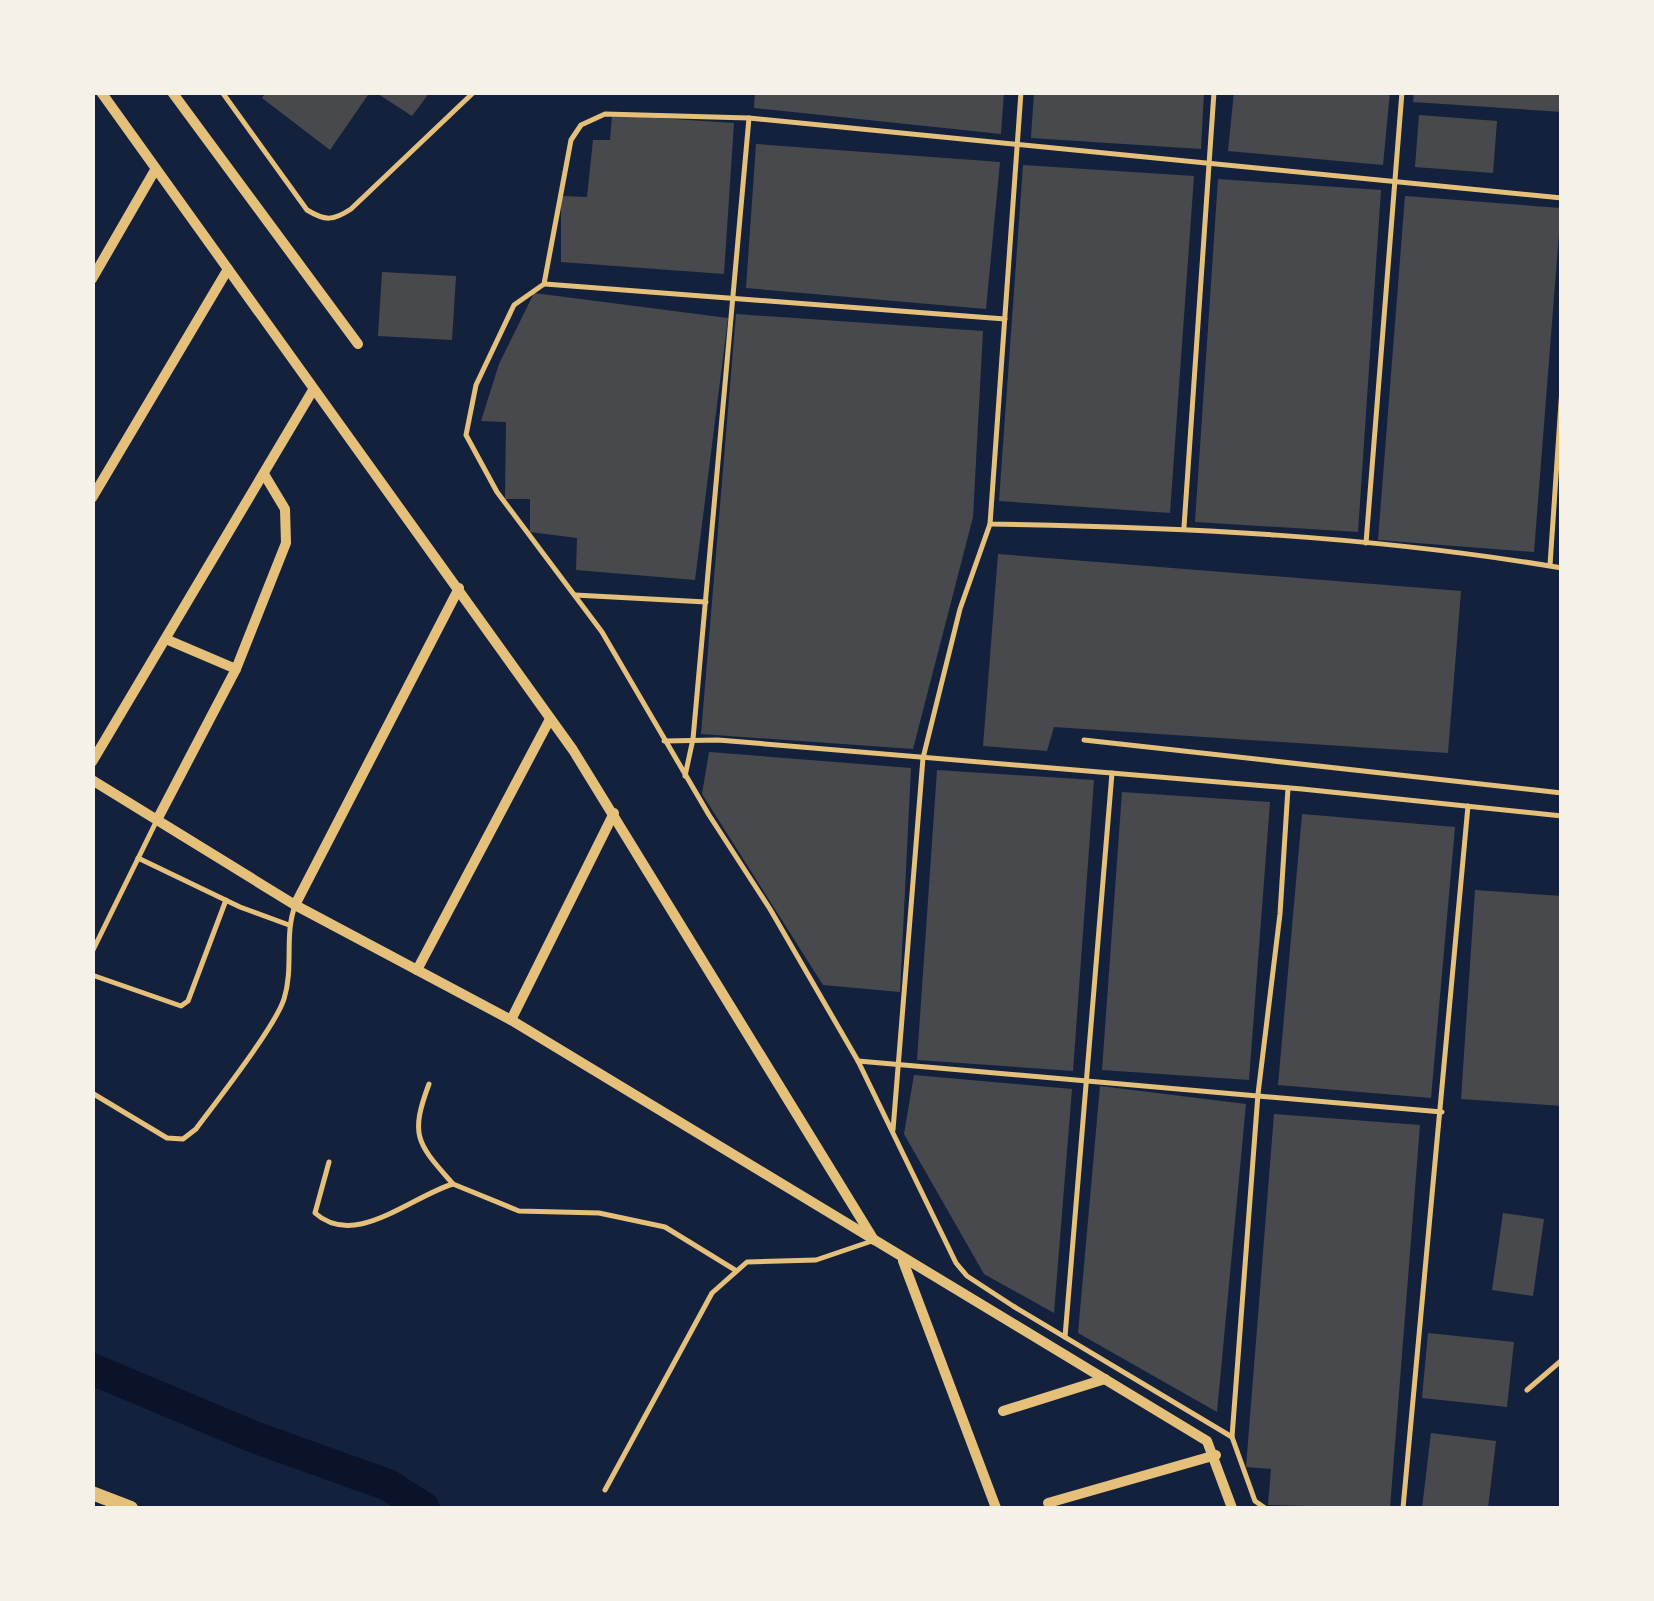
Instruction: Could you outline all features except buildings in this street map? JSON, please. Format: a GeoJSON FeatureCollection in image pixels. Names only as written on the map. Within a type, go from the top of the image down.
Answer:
{"type":"FeatureCollection","features":[{"type":"Feature","properties":{"kind":"street"},"geometry":{"type":"LineString","coordinates":[[100,92],[460,588],[614,812],[874,1240]]}},
{"type":"Feature","properties":{"kind":"street"},"geometry":{"type":"LineString","coordinates":[[172,92],[358,344]]}},
{"type":"Feature","properties":{"kind":"street"},"geometry":{"type":"LineString","coordinates":[[92,279],[156,170]]}},
{"type":"Feature","properties":{"kind":"street"},"geometry":{"type":"LineString","coordinates":[[92,498],[228,269]]}},
{"type":"Feature","properties":{"kind":"street"},"geometry":{"type":"LineString","coordinates":[[92,762],[314,390]]}},
{"type":"Feature","properties":{"kind":"street"},"geometry":{"type":"LineString","coordinates":[[158,818],[236,669],[286,543],[285,508],[264,474]]}},
{"type":"Feature","properties":{"kind":"street"},"geometry":{"type":"LineString","coordinates":[[295,906],[460,588]]}},
{"type":"Feature","properties":{"kind":"street"},"geometry":{"type":"LineString","coordinates":[[168,640],[236,669]]}},
{"type":"Feature","properties":{"kind":"street"},"geometry":{"type":"LineString","coordinates":[[417,970],[550,719]]}},
{"type":"Feature","properties":{"kind":"street"},"geometry":{"type":"LineString","coordinates":[[92,780],[295,906],[510,1020],[903,1261],[1207,1441],[1216,1455],[1232,1508]]}},
{"type":"Feature","properties":{"kind":"street"},"geometry":{"type":"LineString","coordinates":[[510,1020],[614,812]]}},
{"type":"Feature","properties":{"kind":"street"},"geometry":{"type":"LineString","coordinates":[[903,1261],[996,1508]]}},
{"type":"Feature","properties":{"kind":"street"},"geometry":{"type":"LineString","coordinates":[[1003,1411],[1105,1379]]}},
{"type":"Feature","properties":{"kind":"street"},"geometry":{"type":"LineString","coordinates":[[1048,1503],[1216,1455]]}},
{"type":"Feature","properties":{"kind":"street"},"geometry":{"type":"LineString","coordinates":[[92,1492],[131,1508]]}},
{"type":"Feature","properties":{"kind":"lane"},"geometry":{"type":"LineString","coordinates":[[222,92],[306,210],[322,219],[336,219],[351,209],[474,92]]}},
{"type":"Feature","properties":{"kind":"lane"},"geometry":{"type":"LineString","coordinates":[[893,1134],[922,758],[960,609],[990,524],[1021,92]]}},
{"type":"Feature","properties":{"kind":"lane"},"geometry":{"type":"LineString","coordinates":[[1184,527],[1214,92]]}},
{"type":"Feature","properties":{"kind":"lane"},"geometry":{"type":"LineString","coordinates":[[1366,543],[1402,92]]}},
{"type":"Feature","properties":{"kind":"lane"},"geometry":{"type":"LineString","coordinates":[[544,284],[564,158],[581,126],[605,114],[749,118],[1017,148],[1562,198]]}},
{"type":"Feature","properties":{"kind":"lane"},"geometry":{"type":"LineString","coordinates":[[685,776],[694,739],[749,118]]}},
{"type":"Feature","properties":{"kind":"lane"},"geometry":{"type":"LineString","coordinates":[[1005,319],[544,284],[514,304],[476,385],[466,436],[497,492],[602,632],[858,1061],[967,1276],[1232,1437]]}},
{"type":"Feature","properties":{"kind":"lane"},"geometry":{"type":"LineString","coordinates":[[1550,566],[1562,388]]}},
{"type":"Feature","properties":{"kind":"lane"},"geometry":{"type":"LineString","coordinates":[[990,524],[1184,527],[1366,543],[1562,568]]}},
{"type":"Feature","properties":{"kind":"lane"},"geometry":{"type":"LineString","coordinates":[[574,595],[706,602]]}},
{"type":"Feature","properties":{"kind":"lane"},"geometry":{"type":"LineString","coordinates":[[664,741],[694,739],[1288,788],[1562,816]]}},
{"type":"Feature","properties":{"kind":"lane"},"geometry":{"type":"LineString","coordinates":[[1084,740],[1562,793]]}},
{"type":"Feature","properties":{"kind":"lane"},"geometry":{"type":"LineString","coordinates":[[1065,1337],[1112,774]]}},
{"type":"Feature","properties":{"kind":"lane"},"geometry":{"type":"LineString","coordinates":[[1265,1508],[1256,1502],[1232,1437],[1258,1094],[1280,914],[1288,788]]}},
{"type":"Feature","properties":{"kind":"lane"},"geometry":{"type":"LineString","coordinates":[[1403,1508],[1468,806]]}},
{"type":"Feature","properties":{"kind":"lane"},"geometry":{"type":"LineString","coordinates":[[92,952],[158,818]]}},
{"type":"Feature","properties":{"kind":"lane"},"geometry":{"type":"LineString","coordinates":[[138,858],[289,925]]}},
{"type":"Feature","properties":{"kind":"lane"},"geometry":{"type":"LineString","coordinates":[[92,975],[181,1006],[188,1002],[226,900]]}},
{"type":"Feature","properties":{"kind":"lane"},"geometry":{"type":"LineString","coordinates":[[92,1093],[167,1138],[183,1139],[196,1129],[283,1003],[292,967],[289,925],[295,906]]}},
{"type":"Feature","properties":{"kind":"lane"},"geometry":{"type":"LineString","coordinates":[[858,1061],[1442,1112]]}},
{"type":"Feature","properties":{"kind":"lane"},"geometry":{"type":"LineString","coordinates":[[428,1084],[416,1118],[418,1142],[453,1184],[519,1211],[599,1213],[665,1227],[735,1270]]}},
{"type":"Feature","properties":{"kind":"lane"},"geometry":{"type":"LineString","coordinates":[[329,1162],[315,1213],[330,1226],[355,1228],[453,1184]]}},
{"type":"Feature","properties":{"kind":"lane"},"geometry":{"type":"LineString","coordinates":[[605,1490],[712,1294],[735,1270],[763,1260],[816,1260],[874,1240]]}},
{"type":"Feature","properties":{"kind":"lane"},"geometry":{"type":"LineString","coordinates":[[1528,1390],[1562,1360]]}},
{"type":"Feature","properties":{"kind":"waterway"},"geometry":{"type":"LineString","coordinates":[[92,1369],[254,1437],[388,1485],[424,1508]]}}]}
